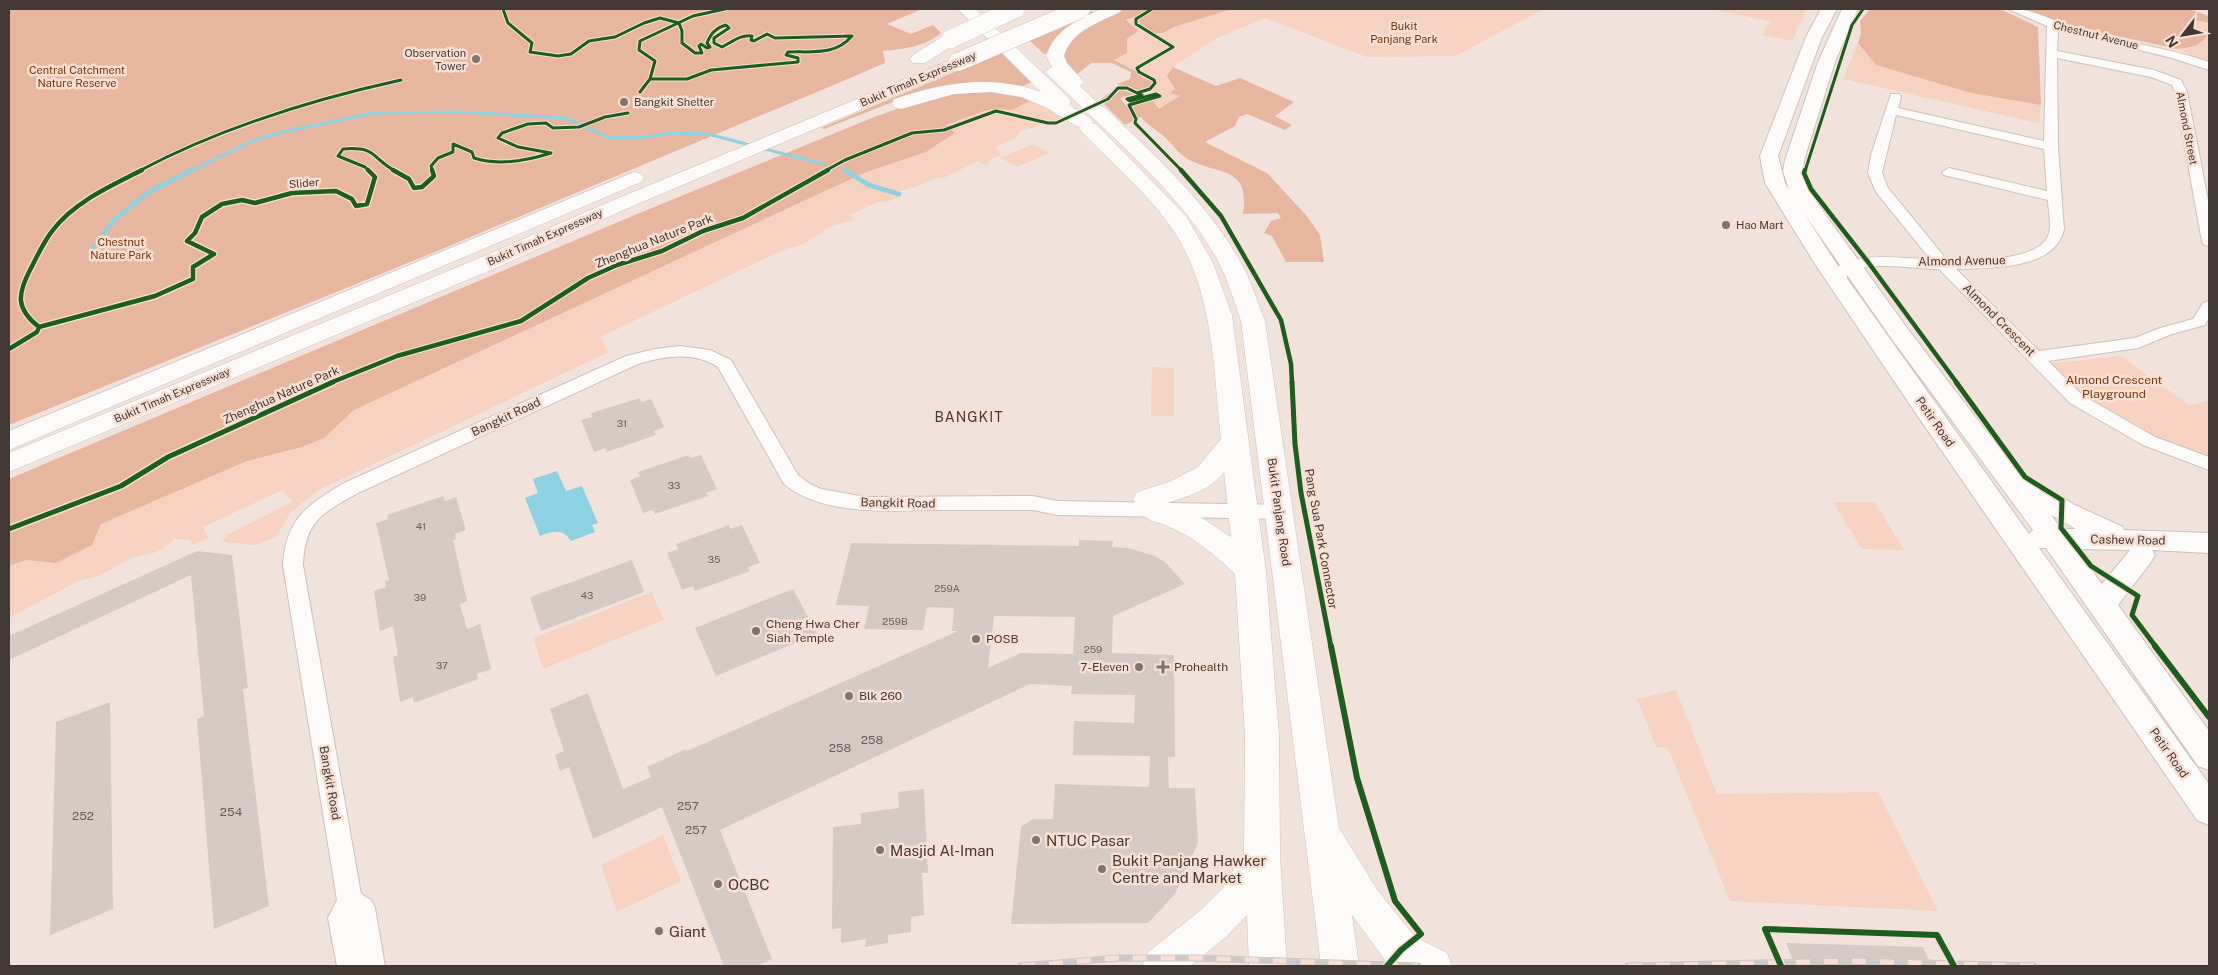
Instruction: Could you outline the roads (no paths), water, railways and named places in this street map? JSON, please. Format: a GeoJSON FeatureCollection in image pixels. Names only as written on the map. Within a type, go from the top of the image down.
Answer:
{"type":"FeatureCollection","features":[{"type":"Feature","properties":{"kind":"main road"},"geometry":{"type":"LineString","coordinates":[[966,9],[1047,69],[1076,84],[1090,116]]}},
{"type":"Feature","properties":{"kind":"main road"},"geometry":{"type":"LineString","coordinates":[[987,9],[1047,69],[1090,116],[1178,222],[1202,263],[1220,314],[1251,572],[1262,736],[1262,855],[1268,966]]}},
{"type":"Feature","properties":{"kind":"main road","name":"Bukit Timah Expressway"},"geometry":{"type":"LineString","coordinates":[[912,62],[1081,9]]}},
{"type":"Feature","properties":{"kind":"main road"},"geometry":{"type":"LineString","coordinates":[[1047,69],[1055,56],[1061,40],[1078,27],[1114,9]]}},
{"type":"Feature","properties":{"kind":"main road","name":"Petir Road"},"geometry":{"type":"LineString","coordinates":[[1829,9],[1814,37],[1769,156],[1776,183],[1815,248],[1844,274],[1959,413],[2003,472],[2041,546],[2209,810]]}},
{"type":"Feature","properties":{"kind":"main road","name":"Petir Road"},"geometry":{"type":"LineString","coordinates":[[1850,9],[1842,20],[1813,101],[1793,170],[1800,193],[1844,274],[1926,409],[2041,546],[2101,606],[2209,756]]}},
{"type":"Feature","properties":{"kind":"main road","name":"Bukit Timah Expressway"},"geometry":{"type":"LineString","coordinates":[[9,463],[490,262],[627,208],[798,136],[1022,11]]}},
{"type":"Feature","properties":{"kind":"main road"},"geometry":{"type":"LineString","coordinates":[[798,136],[929,94],[968,88],[1014,89],[1090,116]]}},
{"type":"Feature","properties":{"kind":"main road"},"geometry":{"type":"LineString","coordinates":[[1790,97],[1795,94],[1803,94],[1813,101]]}},
{"type":"Feature","properties":{"kind":"main road","name":"Bukit Panjang Road"},"geometry":{"type":"LineString","coordinates":[[1090,116],[1166,179],[1198,216],[1226,255],[1253,321],[1340,966]]}},
{"type":"Feature","properties":{"kind":"main road","name":"Bukit Timah Expressway"},"geometry":{"type":"LineString","coordinates":[[9,441],[647,172]]}},
{"type":"Feature","properties":{"kind":"main road"},"geometry":{"type":"LineString","coordinates":[[1926,409],[1946,417],[1959,413]]}},
{"type":"Feature","properties":{"kind":"main road"},"geometry":{"type":"LineString","coordinates":[[1150,504],[1208,474],[1234,440]]}},
{"type":"Feature","properties":{"kind":"main road"},"geometry":{"type":"LineString","coordinates":[[2003,472],[2050,504],[2135,547],[2101,606]]}},
{"type":"Feature","properties":{"kind":"main road"},"geometry":{"type":"LineString","coordinates":[[1150,504],[1192,524],[1222,545],[1251,572]]}},
{"type":"Feature","properties":{"kind":"main road","name":"Cashew Road"},"geometry":{"type":"LineString","coordinates":[[2041,546],[2135,547],[2209,543]]}},
{"type":"Feature","properties":{"kind":"main road","name":"Cashew Road"},"geometry":{"type":"LineString","coordinates":[[2135,547],[2209,558]]}},
{"type":"Feature","properties":{"kind":"main road"},"geometry":{"type":"LineString","coordinates":[[1322,830],[1365,903],[1402,950],[1433,966]]}},
{"type":"Feature","properties":{"kind":"main road"},"geometry":{"type":"LineString","coordinates":[[1161,966],[1214,923],[1236,900],[1262,855]]}},
{"type":"Feature","properties":{"kind":"street","name":"Chestnut Avenue"},"geometry":{"type":"LineString","coordinates":[[2014,9],[2053,26],[2077,33],[2172,53],[2209,66]]}},
{"type":"Feature","properties":{"kind":"street","name":"Almond Avenue"},"geometry":{"type":"LineString","coordinates":[[1844,274],[1868,262],[1941,263],[2018,260],[2040,252],[2055,240],[2057,229],[2051,147],[2051,52],[2053,26]]}},
{"type":"Feature","properties":{"kind":"street","name":"Almond Street"},"geometry":{"type":"LineString","coordinates":[[2051,52],[2154,74],[2177,83],[2181,92],[2209,242]]}},
{"type":"Feature","properties":{"kind":"street","name":"Almond Crescent"},"geometry":{"type":"LineString","coordinates":[[2051,147],[1893,103],[1878,155],[1875,173],[1881,189],[1941,263],[2076,399],[2149,441],[2209,464]]}},
{"type":"Feature","properties":{"kind":"street"},"geometry":{"type":"LineString","coordinates":[[1949,172],[2054,197]]}},
{"type":"Feature","properties":{"kind":"street"},"geometry":{"type":"LineString","coordinates":[[2036,357],[2138,343],[2166,331],[2200,322],[2209,306]]}},
{"type":"Feature","properties":{"kind":"street","name":"Bangkit Road"},"geometry":{"type":"LineString","coordinates":[[350,966],[341,918],[350,901],[293,565],[293,546],[297,531],[308,518],[328,501],[352,488],[632,360],[648,355],[682,351],[716,358],[725,364],[791,478],[803,489],[818,495],[866,504],[1033,504],[1057,508],[1150,504],[1279,507]]}},
{"type":"Feature","properties":{"kind":"street","name":"Bangkit Road"},"geometry":{"type":"LineString","coordinates":[[350,901],[362,908],[372,966]]}},
{"type":"Feature","properties":{"kind":"water"},"geometry":{"type":"Polygon","coordinates":[[[557,471],[566,491],[582,486],[598,523],[592,525],[595,532],[571,541],[561,532],[540,536],[525,498],[538,493],[533,479],[557,471]]]}},
{"type":"Feature","properties":{"kind":"waterway"},"geometry":{"type":"LineString","coordinates":[[191,171],[250,142],[282,132],[374,113],[461,112],[566,118],[609,138],[647,137],[670,133],[708,134],[753,146]]}},
{"type":"Feature","properties":{"kind":"waterway"},"geometry":{"type":"LineString","coordinates":[[761,148],[823,164]]}},
{"type":"Feature","properties":{"kind":"waterway"},"geometry":{"type":"LineString","coordinates":[[847,171],[845,170],[869,185],[899,194]]}},
{"type":"Feature","properties":{"kind":"waterway"},"geometry":{"type":"LineString","coordinates":[[91,251],[114,220],[149,192],[191,171]]}},
{"type":"Feature","properties":{"kind":"railway"},"geometry":{"type":"LineString","coordinates":[[1021,966],[1118,958],[1199,958],[1418,966]]}},
{"type":"Feature","properties":{"kind":"railway"},"geometry":{"type":"LineString","coordinates":[[1628,966],[1851,961],[2034,966]]}},
{"type":"Feature","properties":{"kind":"place","name":"Observation Tower"},"geometry":{"type":"Point","coordinates":[476,59]}},
{"type":"Feature","properties":{"kind":"place","name":"Bangkit Shelter"},"geometry":{"type":"Point","coordinates":[624,102]}},
{"type":"Feature","properties":{"kind":"place","name":"Hao Mart"},"geometry":{"type":"Point","coordinates":[1726,225]}},
{"type":"Feature","properties":{"kind":"place","name":"Cheng Hwa Cher Siah Temple"},"geometry":{"type":"Point","coordinates":[756,631]}},
{"type":"Feature","properties":{"kind":"place","name":"POSB"},"geometry":{"type":"Point","coordinates":[976,639]}},
{"type":"Feature","properties":{"kind":"place","name":"7-Eleven"},"geometry":{"type":"Point","coordinates":[1139,667]}},
{"type":"Feature","properties":{"kind":"place","name":"Prohealth"},"geometry":{"type":"Point","coordinates":[1163,667]}},
{"type":"Feature","properties":{"kind":"place","name":"Blk 260"},"geometry":{"type":"Point","coordinates":[849,696]}},
{"type":"Feature","properties":{"kind":"place","name":"NTUC Pasar"},"geometry":{"type":"Point","coordinates":[1036,840]}},
{"type":"Feature","properties":{"kind":"place","name":"Masjid Al-Iman"},"geometry":{"type":"Point","coordinates":[880,850]}},
{"type":"Feature","properties":{"kind":"place","name":"Bukit Panjang Hawker Centre and Market"},"geometry":{"type":"Point","coordinates":[1102,869]}},
{"type":"Feature","properties":{"kind":"place","name":"OCBC"},"geometry":{"type":"Point","coordinates":[718,884]}},
{"type":"Feature","properties":{"kind":"place","name":"Giant"},"geometry":{"type":"Point","coordinates":[659,931]}},
{"type":"Feature","properties":{"kind":"district","name":"BANGKIT"},"geometry":{"type":"Point","coordinates":[969,417]}},
{"type":"Feature","properties":{"kind":"park label","name":"Bukit Panjang Park"},"geometry":{"type":"Point","coordinates":[1404,32]}},
{"type":"Feature","properties":{"kind":"park label","name":"Central Catchment Nature Reserve"},"geometry":{"type":"Point","coordinates":[77,76]}},
{"type":"Feature","properties":{"kind":"park label","name":"Chestnut Nature Park"},"geometry":{"type":"Point","coordinates":[121,248]}},
{"type":"Feature","properties":{"kind":"park label","name":"Almond Crescent Playground"},"geometry":{"type":"Point","coordinates":[2114,387]}}]}
